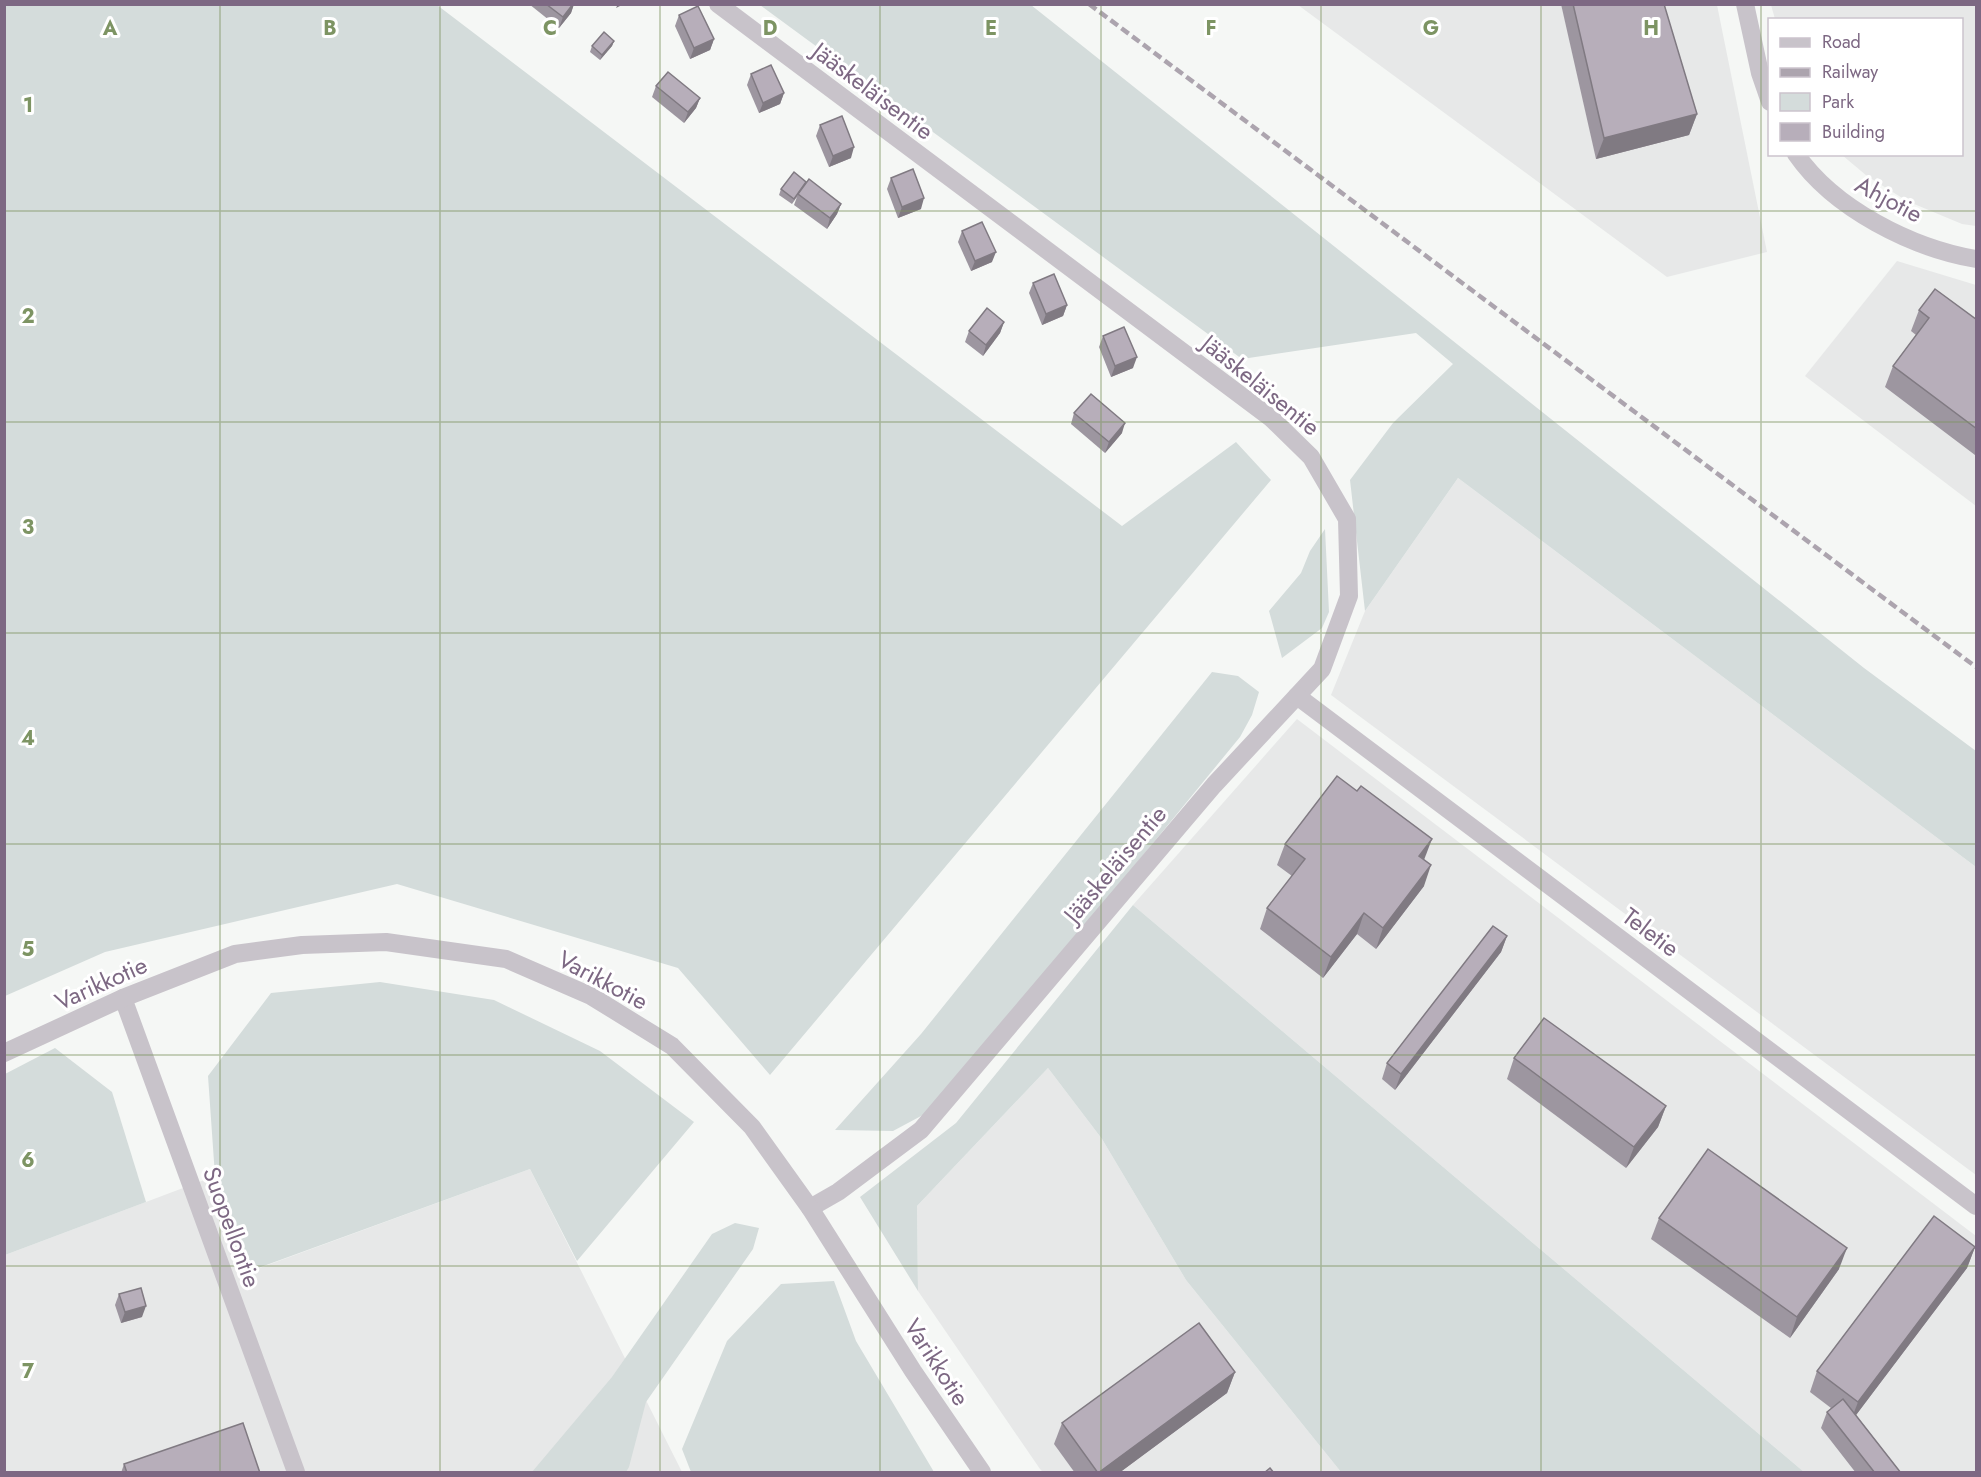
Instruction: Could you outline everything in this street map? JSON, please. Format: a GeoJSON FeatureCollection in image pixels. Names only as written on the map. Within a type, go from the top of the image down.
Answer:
{"type":"FeatureCollection","features":[{"type":"Feature","properties":{"kind":"street","name":"Jääskeläisentie"},"geometry":{"type":"LineString","coordinates":[[718,4],[1271,418],[1311,457],[1347,519],[1349,596],[1322,669],[1214,785],[921,1130],[838,1192],[810,1208]]}},
{"type":"Feature","properties":{"kind":"street"},"geometry":{"type":"LineString","coordinates":[[1745,4],[1760,73],[1768,96]]}},
{"type":"Feature","properties":{"kind":"street","name":"Ahjotie"},"geometry":{"type":"LineString","coordinates":[[1797,156],[1808,172],[1838,199],[1894,233],[1960,256],[1977,259]]}},
{"type":"Feature","properties":{"kind":"street","name":"Teletie"},"geometry":{"type":"LineString","coordinates":[[1297,696],[1977,1206]]}},
{"type":"Feature","properties":{"kind":"street","name":"Varikkotie"},"geometry":{"type":"LineString","coordinates":[[4,1053],[123,998],[235,954],[302,945],[386,942],[506,959],[591,996],[672,1046],[752,1127],[810,1208],[913,1371],[982,1473]]}},
{"type":"Feature","properties":{"kind":"street","name":"Suopellontie"},"geometry":{"type":"LineString","coordinates":[[123,998],[296,1473]]}},
{"type":"Feature","properties":{"kind":"shaded area"},"geometry":{"type":"Polygon","coordinates":[[[1298,5],[1717,5],[1767,252],[1667,277],[1298,5]]]}},
{"type":"Feature","properties":{"kind":"shaded area"},"geometry":{"type":"Polygon","coordinates":[[[1771,5],[1976,5],[1976,226],[1962,224],[1907,201],[1867,176],[1843,156],[1963,156],[1963,18],[1775,18],[1771,5]]]}},
{"type":"Feature","properties":{"kind":"shaded area"},"geometry":{"type":"Polygon","coordinates":[[[1897,261],[1976,285],[1976,506],[1805,376],[1897,261]]]}},
{"type":"Feature","properties":{"kind":"shaded area"},"geometry":{"type":"Polygon","coordinates":[[[1458,478],[1976,867],[1976,1175],[1331,695],[1365,611],[1458,478]]]}},
{"type":"Feature","properties":{"kind":"shaded area"},"geometry":{"type":"Polygon","coordinates":[[[1297,719],[1976,1236],[1976,1472],[1804,1472],[1133,905],[1297,719]]]}},
{"type":"Feature","properties":{"kind":"shaded area"},"geometry":{"type":"Polygon","coordinates":[[[1048,1068],[1102,1139],[1186,1280],[1341,1472],[1043,1472],[1040,1469],[918,1291],[917,1206],[1048,1068]]]}},
{"type":"Feature","properties":{"kind":"shaded area"},"geometry":{"type":"Polygon","coordinates":[[[530,1169],[682,1472],[5,1472],[5,1255],[215,1176],[251,1271],[530,1169]]]}},
{"type":"Feature","properties":{"kind":"green space"},"geometry":{"type":"Polygon","coordinates":[[[5,4],[437,5],[1122,526],[1236,442],[1271,480],[770,1075],[678,968],[397,884],[105,952],[5,996],[5,4]]]}},
{"type":"Feature","properties":{"kind":"green space"},"geometry":{"type":"Polygon","coordinates":[[[760,5],[1031,5],[1864,668],[1976,751],[1976,867],[1458,478],[1365,611],[1350,480],[1393,423],[1453,364],[1416,333],[1242,359],[760,5]]]}},
{"type":"Feature","properties":{"kind":"green space"},"geometry":{"type":"Polygon","coordinates":[[[1325,529],[1329,612],[1322,628],[1282,658],[1269,611],[1301,573],[1310,551],[1325,529]]]}},
{"type":"Feature","properties":{"kind":"green space"},"geometry":{"type":"Polygon","coordinates":[[[1212,672],[1238,676],[1259,692],[1252,715],[1240,737],[936,1108],[893,1131],[835,1130],[921,1034],[1212,672]]]}},
{"type":"Feature","properties":{"kind":"green space"},"geometry":{"type":"Polygon","coordinates":[[[1133,905],[1804,1472],[1341,1472],[1186,1280],[1102,1139],[1048,1068],[917,1206],[918,1291],[860,1197],[956,1123],[1133,905]]]}},
{"type":"Feature","properties":{"kind":"green space"},"geometry":{"type":"Polygon","coordinates":[[[380,982],[494,1000],[600,1051],[694,1122],[577,1261],[530,1169],[250,1271],[215,1176],[208,1076],[271,993],[380,982]]]}},
{"type":"Feature","properties":{"kind":"green space"},"geometry":{"type":"Polygon","coordinates":[[[55,1048],[112,1092],[146,1202],[5,1255],[5,1074],[55,1048]]]}},
{"type":"Feature","properties":{"kind":"green space"},"geometry":{"type":"Polygon","coordinates":[[[735,1223],[759,1228],[753,1249],[646,1402],[626,1472],[532,1472],[612,1377],[712,1234],[735,1223]]]}},
{"type":"Feature","properties":{"kind":"green space"},"geometry":{"type":"Polygon","coordinates":[[[834,1281],[856,1341],[934,1472],[691,1472],[682,1449],[727,1341],[781,1284],[834,1281]]]}},
{"type":"Feature","properties":{"kind":"building"},"geometry":{"type":"Polygon","coordinates":[[[546,4],[573,4],[563,17],[546,4]]]}},
{"type":"Feature","properties":{"kind":"building"},"geometry":{"type":"Polygon","coordinates":[[[1573,4],[1664,4],[1697,114],[1604,138],[1573,4]]]}},
{"type":"Feature","properties":{"kind":"building"},"geometry":{"type":"Polygon","coordinates":[[[698,6],[714,39],[694,48],[679,15],[698,6]]]}},
{"type":"Feature","properties":{"kind":"building"},"geometry":{"type":"Polygon","coordinates":[[[604,32],[614,41],[602,55],[592,46],[604,32]]]}},
{"type":"Feature","properties":{"kind":"building"},"geometry":{"type":"Polygon","coordinates":[[[771,65],[784,93],[763,103],[751,74],[771,65]]]}},
{"type":"Feature","properties":{"kind":"building"},"geometry":{"type":"Polygon","coordinates":[[[668,72],[700,98],[688,112],[656,86],[668,72]]]}},
{"type":"Feature","properties":{"kind":"building"},"geometry":{"type":"Polygon","coordinates":[[[842,116],[854,147],[833,156],[820,125],[842,116]]]}},
{"type":"Feature","properties":{"kind":"building"},"geometry":{"type":"Polygon","coordinates":[[[913,169],[924,198],[902,207],[891,178],[913,169]]]}},
{"type":"Feature","properties":{"kind":"building"},"geometry":{"type":"Polygon","coordinates":[[[794,172],[806,182],[794,199],[781,189],[794,172]]]}},
{"type":"Feature","properties":{"kind":"building"},"geometry":{"type":"Polygon","coordinates":[[[809,179],[841,204],[830,218],[798,194],[809,179]]]}},
{"type":"Feature","properties":{"kind":"building"},"geometry":{"type":"Polygon","coordinates":[[[982,222],[996,252],[975,261],[962,231],[982,222]]]}},
{"type":"Feature","properties":{"kind":"building"},"geometry":{"type":"Polygon","coordinates":[[[1054,274],[1067,305],[1046,314],[1033,283],[1054,274]]]}},
{"type":"Feature","properties":{"kind":"building"},"geometry":{"type":"Polygon","coordinates":[[[1935,289],[1977,320],[1977,429],[1893,366],[1929,318],[1919,310],[1935,289]]]}},
{"type":"Feature","properties":{"kind":"building"},"geometry":{"type":"Polygon","coordinates":[[[987,308],[1004,322],[986,345],[969,331],[987,308]]]}},
{"type":"Feature","properties":{"kind":"building"},"geometry":{"type":"Polygon","coordinates":[[[1124,327],[1137,357],[1115,366],[1103,336],[1124,327]]]}},
{"type":"Feature","properties":{"kind":"building"},"geometry":{"type":"Polygon","coordinates":[[[1091,394],[1125,423],[1109,442],[1074,413],[1091,394]]]}},
{"type":"Feature","properties":{"kind":"building"},"geometry":{"type":"Polygon","coordinates":[[[1337,776],[1357,791],[1361,786],[1432,839],[1419,856],[1431,865],[1383,928],[1364,913],[1331,957],[1267,908],[1305,859],[1285,844],[1337,776]]]}},
{"type":"Feature","properties":{"kind":"building"},"geometry":{"type":"Polygon","coordinates":[[[1493,926],[1507,936],[1401,1074],[1387,1063],[1493,926]]]}},
{"type":"Feature","properties":{"kind":"building"},"geometry":{"type":"Polygon","coordinates":[[[1544,1018],[1666,1106],[1634,1147],[1514,1058],[1544,1018]]]}},
{"type":"Feature","properties":{"kind":"building"},"geometry":{"type":"Polygon","coordinates":[[[1708,1149],[1847,1248],[1797,1317],[1659,1218],[1708,1149]]]}},
{"type":"Feature","properties":{"kind":"building"},"geometry":{"type":"Polygon","coordinates":[[[1934,1216],[1975,1247],[1858,1402],[1817,1371],[1934,1216]]]}},
{"type":"Feature","properties":{"kind":"building"},"geometry":{"type":"Polygon","coordinates":[[[141,1288],[146,1306],[125,1312],[119,1294],[141,1288]]]}},
{"type":"Feature","properties":{"kind":"building"},"geometry":{"type":"Polygon","coordinates":[[[1199,1323],[1235,1372],[1098,1473],[1062,1423],[1199,1323]]]}},
{"type":"Feature","properties":{"kind":"building"},"geometry":{"type":"Polygon","coordinates":[[[1843,1399],[1901,1473],[1875,1473],[1827,1412],[1843,1399]]]}},
{"type":"Feature","properties":{"kind":"building"},"geometry":{"type":"Polygon","coordinates":[[[243,1423],[260,1473],[127,1473],[124,1464],[243,1423]]]}},
{"type":"Feature","properties":{"kind":"building"},"geometry":{"type":"Polygon","coordinates":[[[1270,1468],[1274,1473],[1264,1473],[1270,1468]]]}},
{"type":"Feature","properties":{"kind":"railway"},"geometry":{"type":"LineString","coordinates":[[1089,4],[1976,667]]}}]}
